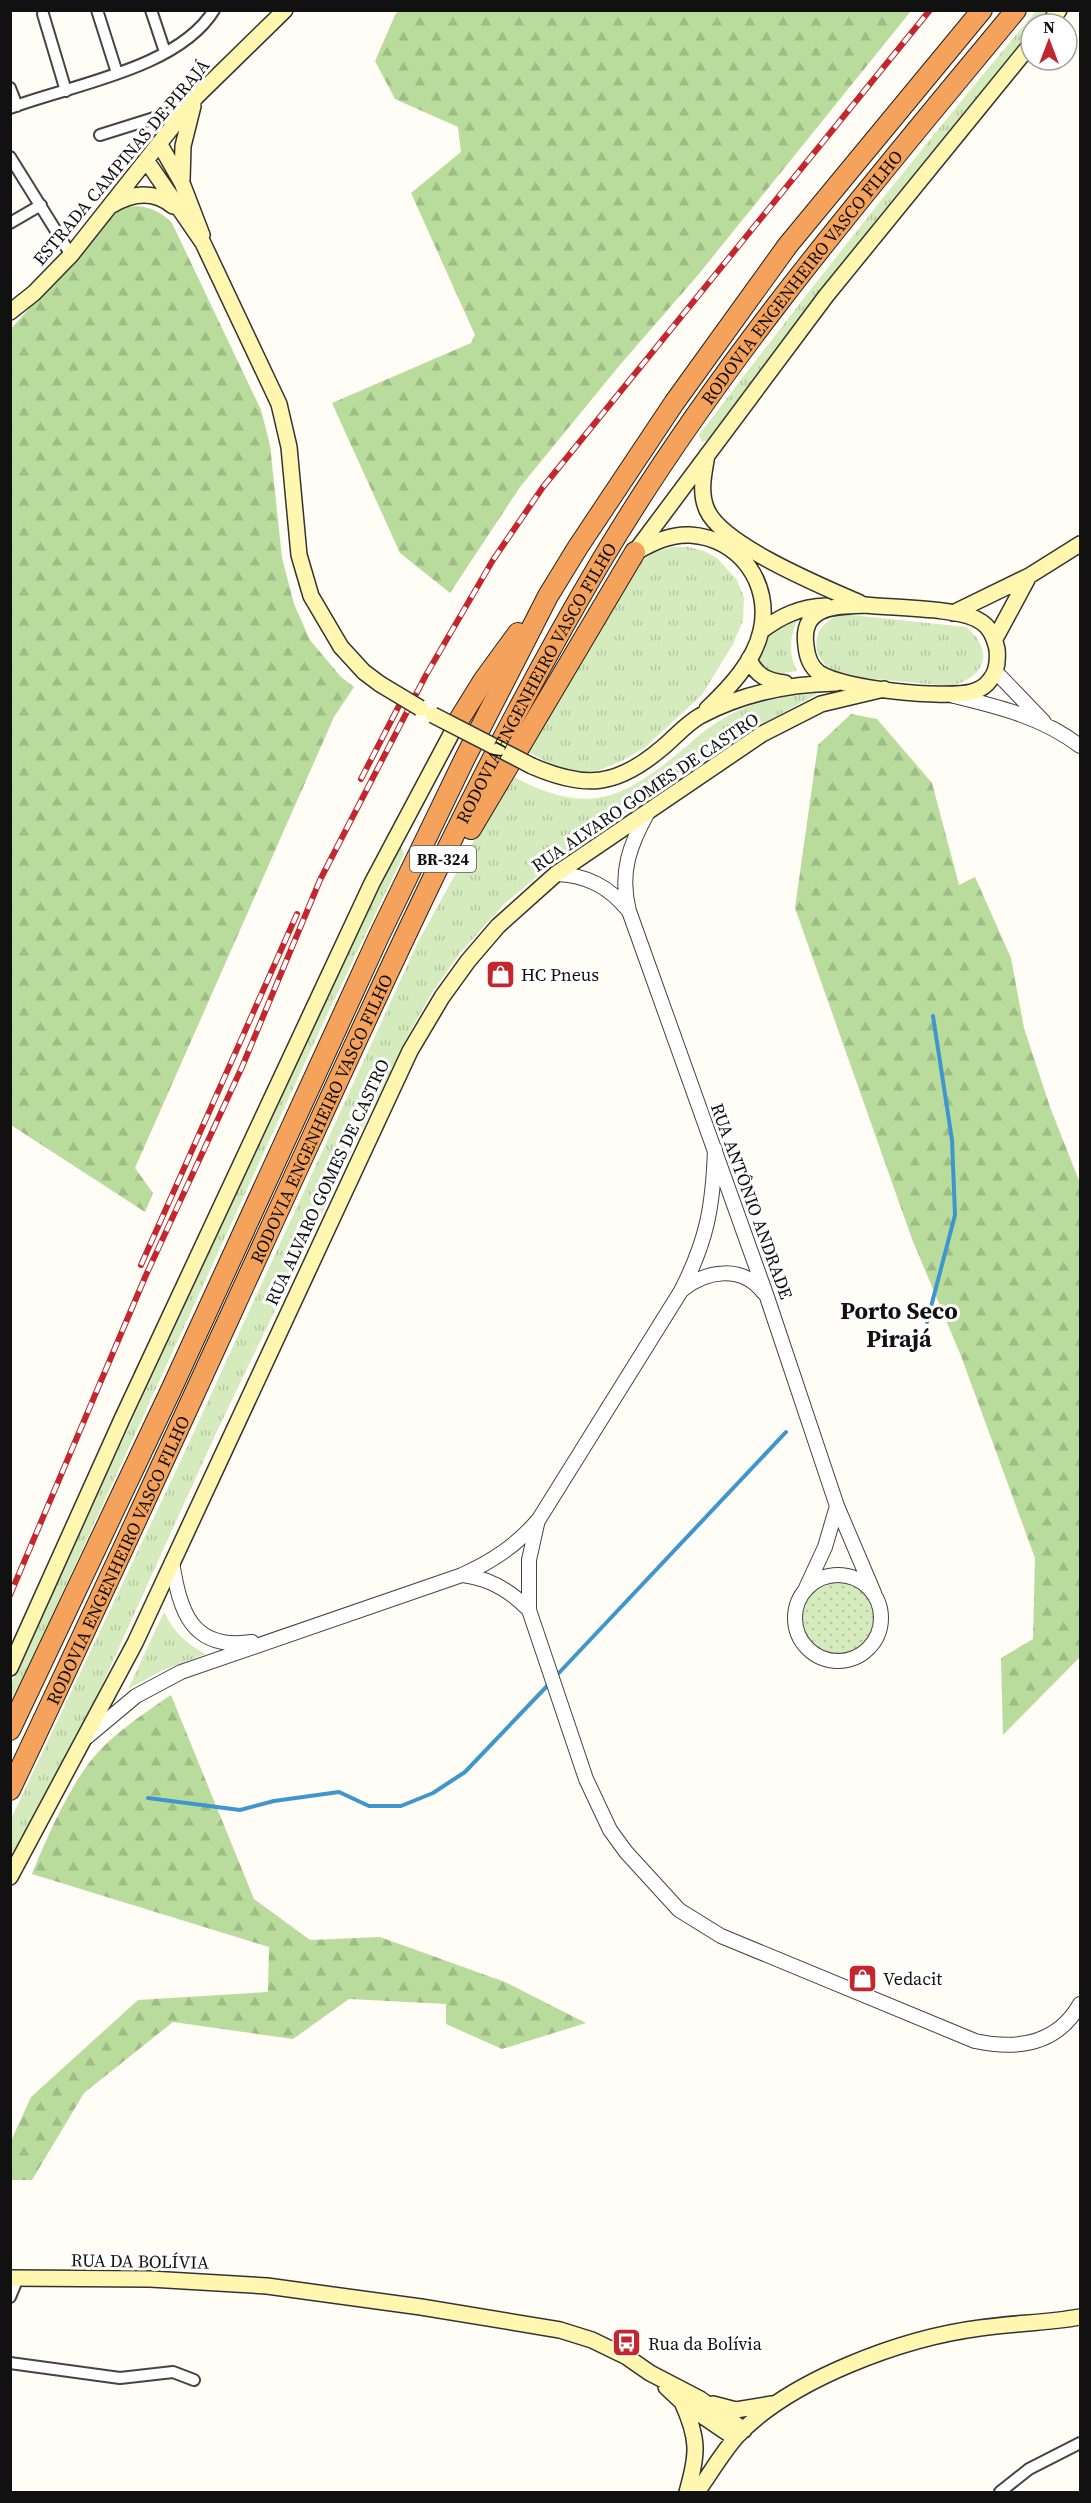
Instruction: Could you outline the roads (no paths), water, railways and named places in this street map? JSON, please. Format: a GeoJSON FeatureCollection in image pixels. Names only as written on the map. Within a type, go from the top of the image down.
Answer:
{"type":"FeatureCollection","features":[{"type":"Feature","properties":{"kind":"highway"},"geometry":{"type":"LineString","coordinates":[[953,45],[974,10]]}},
{"type":"Feature","properties":{"kind":"highway","name":"RODOVIA ENGENHEIRO VASCO FILHO"},"geometry":{"type":"LineString","coordinates":[[10,1730],[171,1390],[379,936],[465,758],[548,596],[674,403],[788,245],[982,10]]}},
{"type":"Feature","properties":{"kind":"highway","name":"RODOVIA ENGENHEIRO VASCO FILHO"},"geometry":{"type":"LineString","coordinates":[[10,1790],[398,949],[523,703],[601,561],[691,423],[758,330],[1016,10]]}},
{"type":"Feature","properties":{"kind":"highway"},"geometry":{"type":"LineString","coordinates":[[398,949],[430,901],[635,552]]}},
{"type":"Feature","properties":{"kind":"highway"},"geometry":{"type":"LineString","coordinates":[[457,723],[490,671],[548,596]]}},
{"type":"Feature","properties":{"kind":"main road","name":"ESTRADA CAMPINAS DE PIRAJÁ"},"geometry":{"type":"LineString","coordinates":[[10,312],[40,288],[71,255],[191,102],[285,10]]}},
{"type":"Feature","properties":{"kind":"main road"},"geometry":{"type":"LineString","coordinates":[[635,552],[833,287],[1019,59]]}},
{"type":"Feature","properties":{"kind":"main road"},"geometry":{"type":"LineString","coordinates":[[182,183],[185,132],[191,102]]}},
{"type":"Feature","properties":{"kind":"main road"},"geometry":{"type":"LineString","coordinates":[[159,143],[182,183],[201,228],[203,243]]}},
{"type":"Feature","properties":{"kind":"main road"},"geometry":{"type":"LineString","coordinates":[[146,160],[203,243],[279,404],[289,447],[299,555],[310,596],[341,647],[364,672],[426,711],[532,766],[565,779],[580,782],[595,782],[614,777],[655,753],[699,717],[723,693],[749,659],[761,631],[763,608],[758,582],[748,565],[735,552],[714,541],[690,535],[663,539],[635,552]]}},
{"type":"Feature","properties":{"kind":"main road"},"geometry":{"type":"LineString","coordinates":[[108,207],[118,201],[140,195],[158,196],[183,216]]}},
{"type":"Feature","properties":{"kind":"main road"},"geometry":{"type":"LineString","coordinates":[[708,452],[703,495],[706,508],[715,522],[736,538],[798,575],[866,605]]}},
{"type":"Feature","properties":{"kind":"main road"},"geometry":{"type":"LineString","coordinates":[[953,613],[1029,576],[1080,544]]}},
{"type":"Feature","properties":{"kind":"main road"},"geometry":{"type":"LineString","coordinates":[[995,639],[1019,590],[1029,576]]}},
{"type":"Feature","properties":{"kind":"main road"},"geometry":{"type":"LineString","coordinates":[[749,659],[755,672],[778,682],[844,683],[943,694],[972,692],[983,687],[991,679],[998,656],[995,639],[988,628],[970,615],[953,613],[866,605],[808,607],[796,610],[761,631]]}},
{"type":"Feature","properties":{"kind":"main road"},"geometry":{"type":"LineString","coordinates":[[832,606],[815,614],[809,623],[805,641],[807,657],[813,668],[822,675],[844,683]]}},
{"type":"Feature","properties":{"kind":"main road"},"geometry":{"type":"LineString","coordinates":[[699,717],[758,692],[797,684]]}},
{"type":"Feature","properties":{"kind":"main road","name":"RUA ALVARO GOMES DE CASTRO"},"geometry":{"type":"LineString","coordinates":[[10,1877],[87,1737],[135,1643],[410,1050],[442,997],[468,961],[498,926],[556,874],[762,734],[804,711],[839,698],[884,689]]}},
{"type":"Feature","properties":{"kind":"main road"},"geometry":{"type":"LineString","coordinates":[[10,1668],[122,1419],[372,884],[457,723]]}},
{"type":"Feature","properties":{"kind":"main road","name":"RUA DA BOLÍVIA"},"geometry":{"type":"LineString","coordinates":[[14,2278],[150,2279],[267,2286],[422,2307],[577,2335],[608,2347],[650,2373],[700,2399],[739,2434]]}},
{"type":"Feature","properties":{"kind":"main road"},"geometry":{"type":"LineString","coordinates":[[696,2492],[739,2434],[778,2403],[825,2376],[917,2341],[980,2328],[1080,2317]]}},
{"type":"Feature","properties":{"kind":"main road","name":"RUA DA BOLÍVIA"},"geometry":{"type":"LineString","coordinates":[[650,2373],[682,2402],[739,2434]]}},
{"type":"Feature","properties":{"kind":"main road"},"geometry":{"type":"LineString","coordinates":[[700,2399],[736,2410],[778,2403]]}},
{"type":"Feature","properties":{"kind":"main road"},"geometry":{"type":"LineString","coordinates":[[682,2402],[693,2425],[697,2446],[696,2492]]}},
{"type":"Feature","properties":{"kind":"street"},"geometry":{"type":"LineString","coordinates":[[97,10],[117,73]]}},
{"type":"Feature","properties":{"kind":"street"},"geometry":{"type":"LineString","coordinates":[[152,10],[165,52]]}},
{"type":"Feature","properties":{"kind":"street"},"geometry":{"type":"LineString","coordinates":[[10,87],[14,107],[143,64],[197,31],[214,10]]}},
{"type":"Feature","properties":{"kind":"street"},"geometry":{"type":"LineString","coordinates":[[44,14],[66,91]]}},
{"type":"Feature","properties":{"kind":"street"},"geometry":{"type":"LineString","coordinates":[[100,135],[191,102]]}},
{"type":"Feature","properties":{"kind":"street"},"geometry":{"type":"LineString","coordinates":[[11,158],[71,255]]}},
{"type":"Feature","properties":{"kind":"street"},"geometry":{"type":"LineString","coordinates":[[10,223],[41,205]]}},
{"type":"Feature","properties":{"kind":"street"},"geometry":{"type":"LineString","coordinates":[[995,670],[1045,723],[1080,746]]}},
{"type":"Feature","properties":{"kind":"street"},"geometry":{"type":"LineString","coordinates":[[943,694],[1001,708],[1045,723]]}},
{"type":"Feature","properties":{"kind":"street","name":"RUA ANTÔNIO ANDRADE"},"geometry":{"type":"LineString","coordinates":[[648,812],[634,836],[626,859],[625,889],[629,911],[767,1297],[837,1506],[874,1593]]}},
{"type":"Feature","properties":{"kind":"street","name":"RUA ANTÔNIO ANDRADE"},"geometry":{"type":"LineString","coordinates":[[556,874],[569,874],[593,881],[611,892],[629,911]]}},
{"type":"Feature","properties":{"kind":"street"},"geometry":{"type":"LineString","coordinates":[[87,1737],[117,1710],[154,1684],[181,1672],[462,1575],[504,1553],[524,1537],[539,1519],[681,1291],[702,1246],[709,1223],[715,1149]]}},
{"type":"Feature","properties":{"kind":"street"},"geometry":{"type":"LineString","coordinates":[[681,1291],[702,1277],[726,1273],[749,1278],[767,1297]]}},
{"type":"Feature","properties":{"kind":"street"},"geometry":{"type":"LineString","coordinates":[[805,1590],[816,1580],[828,1576],[840,1575],[863,1583],[874,1593],[880,1607],[882,1622],[878,1636],[870,1648],[858,1658],[836,1661],[814,1655],[803,1645],[796,1632],[794,1617],[797,1603],[825,1547],[837,1506]]}},
{"type":"Feature","properties":{"kind":"street"},"geometry":{"type":"LineString","coordinates":[[539,1519],[529,1560],[529,1610],[549,1672],[585,1779],[610,1830],[664,1896],[699,1923],[764,1955],[975,2041],[998,2046],[1022,2046],[1044,2039],[1061,2026],[1080,2004]]}},
{"type":"Feature","properties":{"kind":"street"},"geometry":{"type":"LineString","coordinates":[[172,1562],[183,1613],[199,1631],[230,1643],[280,1637]]}},
{"type":"Feature","properties":{"kind":"street"},"geometry":{"type":"LineString","coordinates":[[462,1575],[473,1576],[513,1594],[529,1610]]}},
{"type":"Feature","properties":{"kind":"street"},"geometry":{"type":"LineString","coordinates":[[10,2297],[14,2278]]}},
{"type":"Feature","properties":{"kind":"street"},"geometry":{"type":"LineString","coordinates":[[10,2363],[120,2378],[173,2372],[194,2380]]}},
{"type":"Feature","properties":{"kind":"street"},"geometry":{"type":"LineString","coordinates":[[1000,2493],[1029,2469],[1080,2443]]}},
{"type":"Feature","properties":{"kind":"waterway"},"geometry":{"type":"LineString","coordinates":[[927,1322],[955,1215],[952,1140],[933,1016]]}},
{"type":"Feature","properties":{"kind":"waterway"},"geometry":{"type":"LineString","coordinates":[[556,1676],[786,1432]]}},
{"type":"Feature","properties":{"kind":"waterway"},"geometry":{"type":"LineString","coordinates":[[148,1798],[240,1810],[274,1801],[339,1792],[369,1806],[401,1806],[433,1793],[465,1772],[549,1684]]}},
{"type":"Feature","properties":{"kind":"railway"},"geometry":{"type":"LineString","coordinates":[[10,1595],[146,1275],[242,1067],[320,880],[426,675],[493,560],[543,487],[930,10]]}},
{"type":"Feature","properties":{"kind":"railway"},"geometry":{"type":"LineString","coordinates":[[361,779],[404,696]]}},
{"type":"Feature","properties":{"kind":"railway"},"geometry":{"type":"LineString","coordinates":[[141,1265],[297,914]]}},
{"type":"Feature","properties":{"kind":"place","name":"HC Pneus"},"geometry":{"type":"Point","coordinates":[500,974]}},
{"type":"Feature","properties":{"kind":"place","name":"Vedacit"},"geometry":{"type":"Point","coordinates":[862,1978]}},
{"type":"Feature","properties":{"kind":"place","name":"Rua da Bolívia"},"geometry":{"type":"Point","coordinates":[627,2343]}},
{"type":"Feature","properties":{"kind":"district","name":"Porto Seco Pirajá"},"geometry":{"type":"Point","coordinates":[899,1324]}}]}
